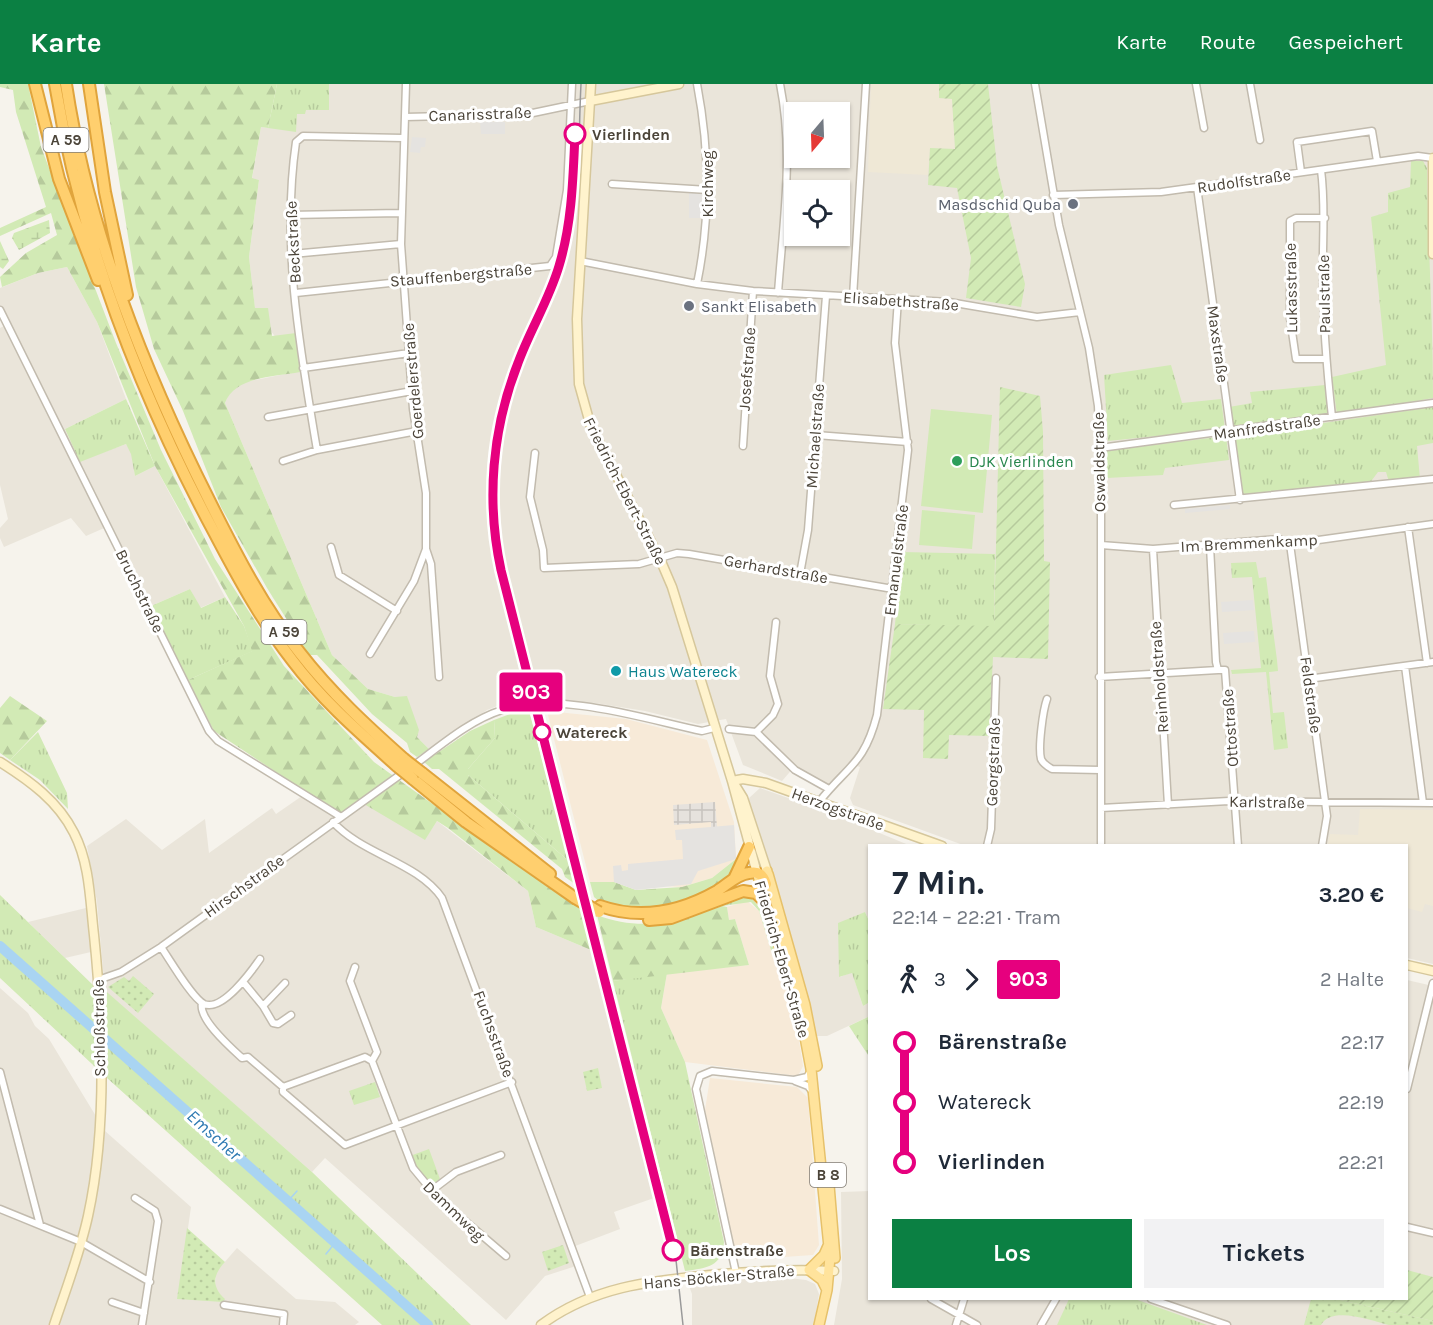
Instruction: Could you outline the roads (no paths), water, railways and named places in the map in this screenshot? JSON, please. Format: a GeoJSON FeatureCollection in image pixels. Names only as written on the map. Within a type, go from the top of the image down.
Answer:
{"type":"FeatureCollection","features":[{"type":"Feature","properties":{"kind":"highway"},"geometry":{"type":"LineString","coordinates":[[35,84],[52,157],[67,201],[100,284],[119,318]]}},
{"type":"Feature","properties":{"kind":"highway","name":"A 59"},"geometry":{"type":"LineString","coordinates":[[55,84],[79,198],[119,318],[184,473],[252,601],[309,681],[346,720],[576,896],[624,919],[648,920]]}},
{"type":"Feature","properties":{"kind":"highway","name":"A 59"},"geometry":{"type":"LineString","coordinates":[[66,84],[89,195],[132,325],[189,460],[261,597],[317,675],[401,763]]}},
{"type":"Feature","properties":{"kind":"highway"},"geometry":{"type":"LineString","coordinates":[[89,84],[105,192],[132,325]]}},
{"type":"Feature","properties":{"kind":"highway"},"geometry":{"type":"LineString","coordinates":[[733,880],[749,847]]}},
{"type":"Feature","properties":{"kind":"highway"},"geometry":{"type":"LineString","coordinates":[[733,880],[742,874],[762,877]]}},
{"type":"Feature","properties":{"kind":"highway"},"geometry":{"type":"LineString","coordinates":[[648,920],[673,914],[762,877]]}},
{"type":"Feature","properties":{"kind":"highway","name":"A 59"},"geometry":{"type":"LineString","coordinates":[[599,909],[637,915],[664,911],[702,898],[733,880]]}},
{"type":"Feature","properties":{"kind":"highway"},"geometry":{"type":"LineString","coordinates":[[648,920],[671,918],[743,891],[756,893],[766,903]]}},
{"type":"Feature","properties":{"kind":"main road","name":"Friedrich-Ebert-Straße"},"geometry":{"type":"LineString","coordinates":[[591,84],[576,356],[583,404],[603,453],[660,559],[672,587],[732,781],[749,847],[762,877],[766,903],[802,1022],[812,1069]]}},
{"type":"Feature","properties":{"kind":"main road"},"geometry":{"type":"LineString","coordinates":[[590,101],[680,84]]}},
{"type":"Feature","properties":{"kind":"main road"},"geometry":{"type":"LineString","coordinates":[[1433,158],[1433,254]]}},
{"type":"Feature","properties":{"kind":"main road","name":"Schloßstraße"},"geometry":{"type":"LineString","coordinates":[[0,762],[54,804],[79,843],[87,874],[98,980],[100,1067],[96,1164],[81,1242],[54,1325]]}},
{"type":"Feature","properties":{"kind":"main road","name":"Herzogstraße"},"geometry":{"type":"LineString","coordinates":[[732,781],[743,779],[766,783],[936,844]]}},
{"type":"Feature","properties":{"kind":"main road","name":"Friedrich-Ebert-Straße"},"geometry":{"type":"LineString","coordinates":[[732,781],[743,798],[762,877],[797,989],[804,999],[819,1080],[833,1217],[832,1270]]}},
{"type":"Feature","properties":{"kind":"main road"},"geometry":{"type":"LineString","coordinates":[[1408,965],[1433,971]]}},
{"type":"Feature","properties":{"kind":"main road","name":"B 8"},"geometry":{"type":"LineString","coordinates":[[812,1069],[832,1270],[825,1325]]}},
{"type":"Feature","properties":{"kind":"main road"},"geometry":{"type":"LineString","coordinates":[[827,1290],[822,1280],[810,1270],[824,1255],[828,1244]]}},
{"type":"Feature","properties":{"kind":"main road","name":"B 8"},"geometry":{"type":"LineString","coordinates":[[819,1325],[832,1270]]}},
{"type":"Feature","properties":{"kind":"main road","name":"Hans-Böckler-Straße"},"geometry":{"type":"LineString","coordinates":[[541,1325],[556,1314],[590,1297],[639,1283],[736,1273],[832,1270]]}},
{"type":"Feature","properties":{"kind":"street","name":"Goerdelerstraße"},"geometry":{"type":"LineString","coordinates":[[406,84],[400,213],[401,244],[412,391],[426,493],[426,549],[431,564],[439,677]]}},
{"type":"Feature","properties":{"kind":"street","name":"Stauffenbergstraße"},"geometry":{"type":"LineString","coordinates":[[296,293],[404,280],[533,270],[550,266],[556,257],[567,190],[572,84]]}},
{"type":"Feature","properties":{"kind":"street","name":"Kirchweg"},"geometry":{"type":"LineString","coordinates":[[697,84],[706,131],[708,190],[706,238],[697,284]]}},
{"type":"Feature","properties":{"kind":"street"},"geometry":{"type":"LineString","coordinates":[[778,293],[788,148],[786,113],[780,84]]}},
{"type":"Feature","properties":{"kind":"street"},"geometry":{"type":"LineString","coordinates":[[853,297],[866,84]]}},
{"type":"Feature","properties":{"kind":"street","name":"Oswaldstraße"},"geometry":{"type":"LineString","coordinates":[[1035,84],[1053,195],[1095,381],[1100,448],[1101,844]]}},
{"type":"Feature","properties":{"kind":"street"},"geometry":{"type":"LineString","coordinates":[[1196,84],[1204,128]]}},
{"type":"Feature","properties":{"kind":"street"},"geometry":{"type":"LineString","coordinates":[[1250,84],[1260,140]]}},
{"type":"Feature","properties":{"kind":"street","name":"Canarisstraße"},"geometry":{"type":"LineString","coordinates":[[405,117],[528,114],[590,101]]}},
{"type":"Feature","properties":{"kind":"street"},"geometry":{"type":"LineString","coordinates":[[1300,172],[1297,142],[1372,131],[1377,161]]}},
{"type":"Feature","properties":{"kind":"street","name":"Beckstraße"},"geometry":{"type":"LineString","coordinates":[[317,450],[303,368],[289,215],[291,180],[298,138],[403,138]]}},
{"type":"Feature","properties":{"kind":"street","name":"Rudolfstraße"},"geometry":{"type":"LineString","coordinates":[[1053,195],[1126,194],[1197,187],[1424,155],[1433,158]]}},
{"type":"Feature","properties":{"kind":"street","name":"Paulstraße"},"geometry":{"type":"LineString","coordinates":[[1321,170],[1325,219],[1323,278],[1325,359],[1332,417]]}},
{"type":"Feature","properties":{"kind":"street"},"geometry":{"type":"LineString","coordinates":[[612,184],[708,190]]}},
{"type":"Feature","properties":{"kind":"street","name":"Maxstraße"},"geometry":{"type":"LineString","coordinates":[[1197,187],[1240,500]]}},
{"type":"Feature","properties":{"kind":"street"},"geometry":{"type":"LineString","coordinates":[[289,215],[400,213]]}},
{"type":"Feature","properties":{"kind":"street","name":"Lukasstraße"},"geometry":{"type":"LineString","coordinates":[[1325,219],[1296,218],[1290,221],[1290,318],[1296,359],[1325,359]]}},
{"type":"Feature","properties":{"kind":"street"},"geometry":{"type":"LineString","coordinates":[[292,254],[401,244]]}},
{"type":"Feature","properties":{"kind":"street","name":"Elisabethstraße"},"geometry":{"type":"LineString","coordinates":[[580,261],[697,284],[753,291],[949,302],[1037,317],[1080,312]]}},
{"type":"Feature","properties":{"kind":"street","name":"Josefstraße"},"geometry":{"type":"LineString","coordinates":[[743,446],[753,291]]}},
{"type":"Feature","properties":{"kind":"street","name":"Michaelstraße"},"geometry":{"type":"LineString","coordinates":[[800,574],[808,530],[826,296]]}},
{"type":"Feature","properties":{"kind":"street","name":"Emanuelstraße"},"geometry":{"type":"LineString","coordinates":[[819,802],[829,789],[856,764],[871,740],[882,681],[908,442],[896,355],[898,299]]}},
{"type":"Feature","properties":{"kind":"street","name":"Bruchstraße"},"geometry":{"type":"LineString","coordinates":[[0,310],[209,731],[218,741],[341,818]]}},
{"type":"Feature","properties":{"kind":"street"},"geometry":{"type":"LineString","coordinates":[[303,368],[409,353]]}},
{"type":"Feature","properties":{"kind":"street"},"geometry":{"type":"LineString","coordinates":[[268,417],[412,391]]}},
{"type":"Feature","properties":{"kind":"street","name":"Manfredstraße"},"geometry":{"type":"LineString","coordinates":[[1100,448],[1230,433],[1433,402]]}},
{"type":"Feature","properties":{"kind":"street"},"geometry":{"type":"LineString","coordinates":[[283,461],[317,450],[417,431]]}},
{"type":"Feature","properties":{"kind":"street"},"geometry":{"type":"LineString","coordinates":[[816,435],[908,442]]}},
{"type":"Feature","properties":{"kind":"street","name":"Gerhardstraße"},"geometry":{"type":"LineString","coordinates":[[535,453],[530,497],[543,550],[544,568],[639,564],[677,553],[893,589]]}},
{"type":"Feature","properties":{"kind":"street"},"geometry":{"type":"LineString","coordinates":[[1174,506],[1433,479]]}},
{"type":"Feature","properties":{"kind":"street","name":"Im Bremmenkamp"},"geometry":{"type":"LineString","coordinates":[[1101,545],[1153,549],[1279,539],[1290,544],[1433,524]]}},
{"type":"Feature","properties":{"kind":"street"},"geometry":{"type":"LineString","coordinates":[[1308,679],[1430,663],[1408,527]]}},
{"type":"Feature","properties":{"kind":"street","name":"Feldstraße"},"geometry":{"type":"LineString","coordinates":[[1290,544],[1326,803],[1327,816],[1322,844]]}},
{"type":"Feature","properties":{"kind":"street","name":"Ottostraße"},"geometry":{"type":"LineString","coordinates":[[1210,546],[1218,670],[1225,670],[1238,844]]}},
{"type":"Feature","properties":{"kind":"street"},"geometry":{"type":"LineString","coordinates":[[331,547],[339,575],[397,611]]}},
{"type":"Feature","properties":{"kind":"street"},"geometry":{"type":"LineString","coordinates":[[370,654],[414,581],[426,549]]}},
{"type":"Feature","properties":{"kind":"street","name":"Reinholdstraße"},"geometry":{"type":"LineString","coordinates":[[1153,549],[1168,805]]}},
{"type":"Feature","properties":{"kind":"street"},"geometry":{"type":"LineString","coordinates":[[756,732],[773,715],[778,704],[770,676],[776,622]]}},
{"type":"Feature","properties":{"kind":"street"},"geometry":{"type":"LineString","coordinates":[[1405,666],[1423,803]]}},
{"type":"Feature","properties":{"kind":"street"},"geometry":{"type":"LineString","coordinates":[[1100,677],[1218,670]]}},
{"type":"Feature","properties":{"kind":"street","name":"Georgstraße"},"geometry":{"type":"LineString","coordinates":[[987,844],[991,829],[996,678]]}},
{"type":"Feature","properties":{"kind":"street"},"geometry":{"type":"LineString","coordinates":[[1047,699],[1043,708],[1041,757],[1045,765],[1052,769],[1100,770]]}},
{"type":"Feature","properties":{"kind":"street","name":"Hirschstraße"},"geometry":{"type":"LineString","coordinates":[[98,980],[121,972],[161,947],[333,822],[487,716],[521,705],[549,705],[621,711],[702,730],[714,728]]}},
{"type":"Feature","properties":{"kind":"street"},"geometry":{"type":"LineString","coordinates":[[729,729],[756,732],[795,770],[829,789]]}},
{"type":"Feature","properties":{"kind":"street","name":"Karlstraße"},"geometry":{"type":"LineString","coordinates":[[1101,808],[1235,802],[1433,803]]}},
{"type":"Feature","properties":{"kind":"street","name":"Fuchsstraße"},"geometry":{"type":"LineString","coordinates":[[333,822],[346,835],[431,885],[442,898],[590,1297]]}},
{"type":"Feature","properties":{"kind":"street"},"geometry":{"type":"LineString","coordinates":[[161,947],[202,1003],[203,1014],[220,1038],[242,1058],[248,1057],[283,1087],[283,1092],[345,1145],[512,1082]]}},
{"type":"Feature","properties":{"kind":"street"},"geometry":{"type":"LineString","coordinates":[[202,1003],[214,1005],[244,983],[260,959]]}},
{"type":"Feature","properties":{"kind":"street","name":"Dammweg"},"geometry":{"type":"LineString","coordinates":[[355,968],[350,981],[377,1053],[372,1061],[413,1168],[431,1191],[506,1256]]}},
{"type":"Feature","properties":{"kind":"street"},"geometry":{"type":"LineString","coordinates":[[1408,1085],[1433,982]]}},
{"type":"Feature","properties":{"kind":"street"},"geometry":{"type":"LineString","coordinates":[[244,983],[263,1006],[273,1023],[278,1024],[291,1015]]}},
{"type":"Feature","properties":{"kind":"street"},"geometry":{"type":"LineString","coordinates":[[263,1006],[285,983]]}},
{"type":"Feature","properties":{"kind":"street"},"geometry":{"type":"LineString","coordinates":[[283,1087],[365,1057],[372,1061]]}},
{"type":"Feature","properties":{"kind":"street"},"geometry":{"type":"LineString","coordinates":[[736,1273],[696,1089],[700,1076],[712,1071],[793,1079],[807,1077],[812,1069]]}},
{"type":"Feature","properties":{"kind":"street"},"geometry":{"type":"LineString","coordinates":[[0,1072],[40,1225]]}},
{"type":"Feature","properties":{"kind":"street"},"geometry":{"type":"LineString","coordinates":[[793,1079],[808,1086],[814,1094]]}},
{"type":"Feature","properties":{"kind":"street"},"geometry":{"type":"LineString","coordinates":[[431,1191],[456,1172],[501,1155]]}},
{"type":"Feature","properties":{"kind":"street"},"geometry":{"type":"LineString","coordinates":[[135,1198],[155,1211],[158,1221],[142,1325]]}},
{"type":"Feature","properties":{"kind":"street"},"geometry":{"type":"LineString","coordinates":[[0,1209],[81,1242],[150,1282]]}},
{"type":"Feature","properties":{"kind":"street"},"geometry":{"type":"LineString","coordinates":[[1408,1227],[1433,1233]]}},
{"type":"Feature","properties":{"kind":"street"},"geometry":{"type":"LineString","coordinates":[[933,1300],[977,1325]]}},
{"type":"Feature","properties":{"kind":"street"},"geometry":{"type":"LineString","coordinates":[[956,1325],[964,1300]]}},
{"type":"Feature","properties":{"kind":"street"},"geometry":{"type":"LineString","coordinates":[[1041,1325],[1055,1300]]}},
{"type":"Feature","properties":{"kind":"street"},"geometry":{"type":"LineString","coordinates":[[1154,1300],[1227,1325]]}},
{"type":"Feature","properties":{"kind":"street"},"geometry":{"type":"LineString","coordinates":[[112,1302],[144,1314]]}},
{"type":"Feature","properties":{"kind":"street"},"geometry":{"type":"LineString","coordinates":[[224,1305],[284,1314],[283,1325]]}},
{"type":"Feature","properties":{"kind":"waterway","name":"Emscher"},"geometry":{"type":"LineString","coordinates":[[0,946],[428,1325]]}},
{"type":"Feature","properties":{"kind":"waterway"},"geometry":{"type":"LineString","coordinates":[[288,1201],[297,1191]]}},
{"type":"Feature","properties":{"kind":"waterway"},"geometry":{"type":"LineString","coordinates":[[326,1254],[335,1243]]}},
{"type":"Feature","properties":{"kind":"tram line"},"geometry":{"type":"LineString","coordinates":[[581,84],[577,192],[571,235],[562,270],[522,361],[505,416],[497,472],[498,529],[508,585],[673,1232],[683,1325]]}},
{"type":"Feature","properties":{"kind":"tram line","name":"903"},"geometry":{"type":"LineString","coordinates":[[575,134],[571,207],[559,268],[518,362],[503,408],[493,476],[494,527],[501,570],[673,1250]]}},
{"type":"Feature","properties":{"kind":"place","name":"Vierlinden"},"geometry":{"type":"Point","coordinates":[575,134]}},
{"type":"Feature","properties":{"kind":"place","name":"Masdschid Quba"},"geometry":{"type":"Point","coordinates":[1073,204]}},
{"type":"Feature","properties":{"kind":"place","name":"Sankt Elisabeth"},"geometry":{"type":"Point","coordinates":[689,306]}},
{"type":"Feature","properties":{"kind":"place","name":"DJK Vierlinden"},"geometry":{"type":"Point","coordinates":[957,461]}},
{"type":"Feature","properties":{"kind":"place","name":"Haus Watereck"},"geometry":{"type":"Point","coordinates":[616,671]}},
{"type":"Feature","properties":{"kind":"place","name":"Watereck"},"geometry":{"type":"Point","coordinates":[542,732]}},
{"type":"Feature","properties":{"kind":"place","name":"Bärenstraße"},"geometry":{"type":"Point","coordinates":[673,1250]}}]}
